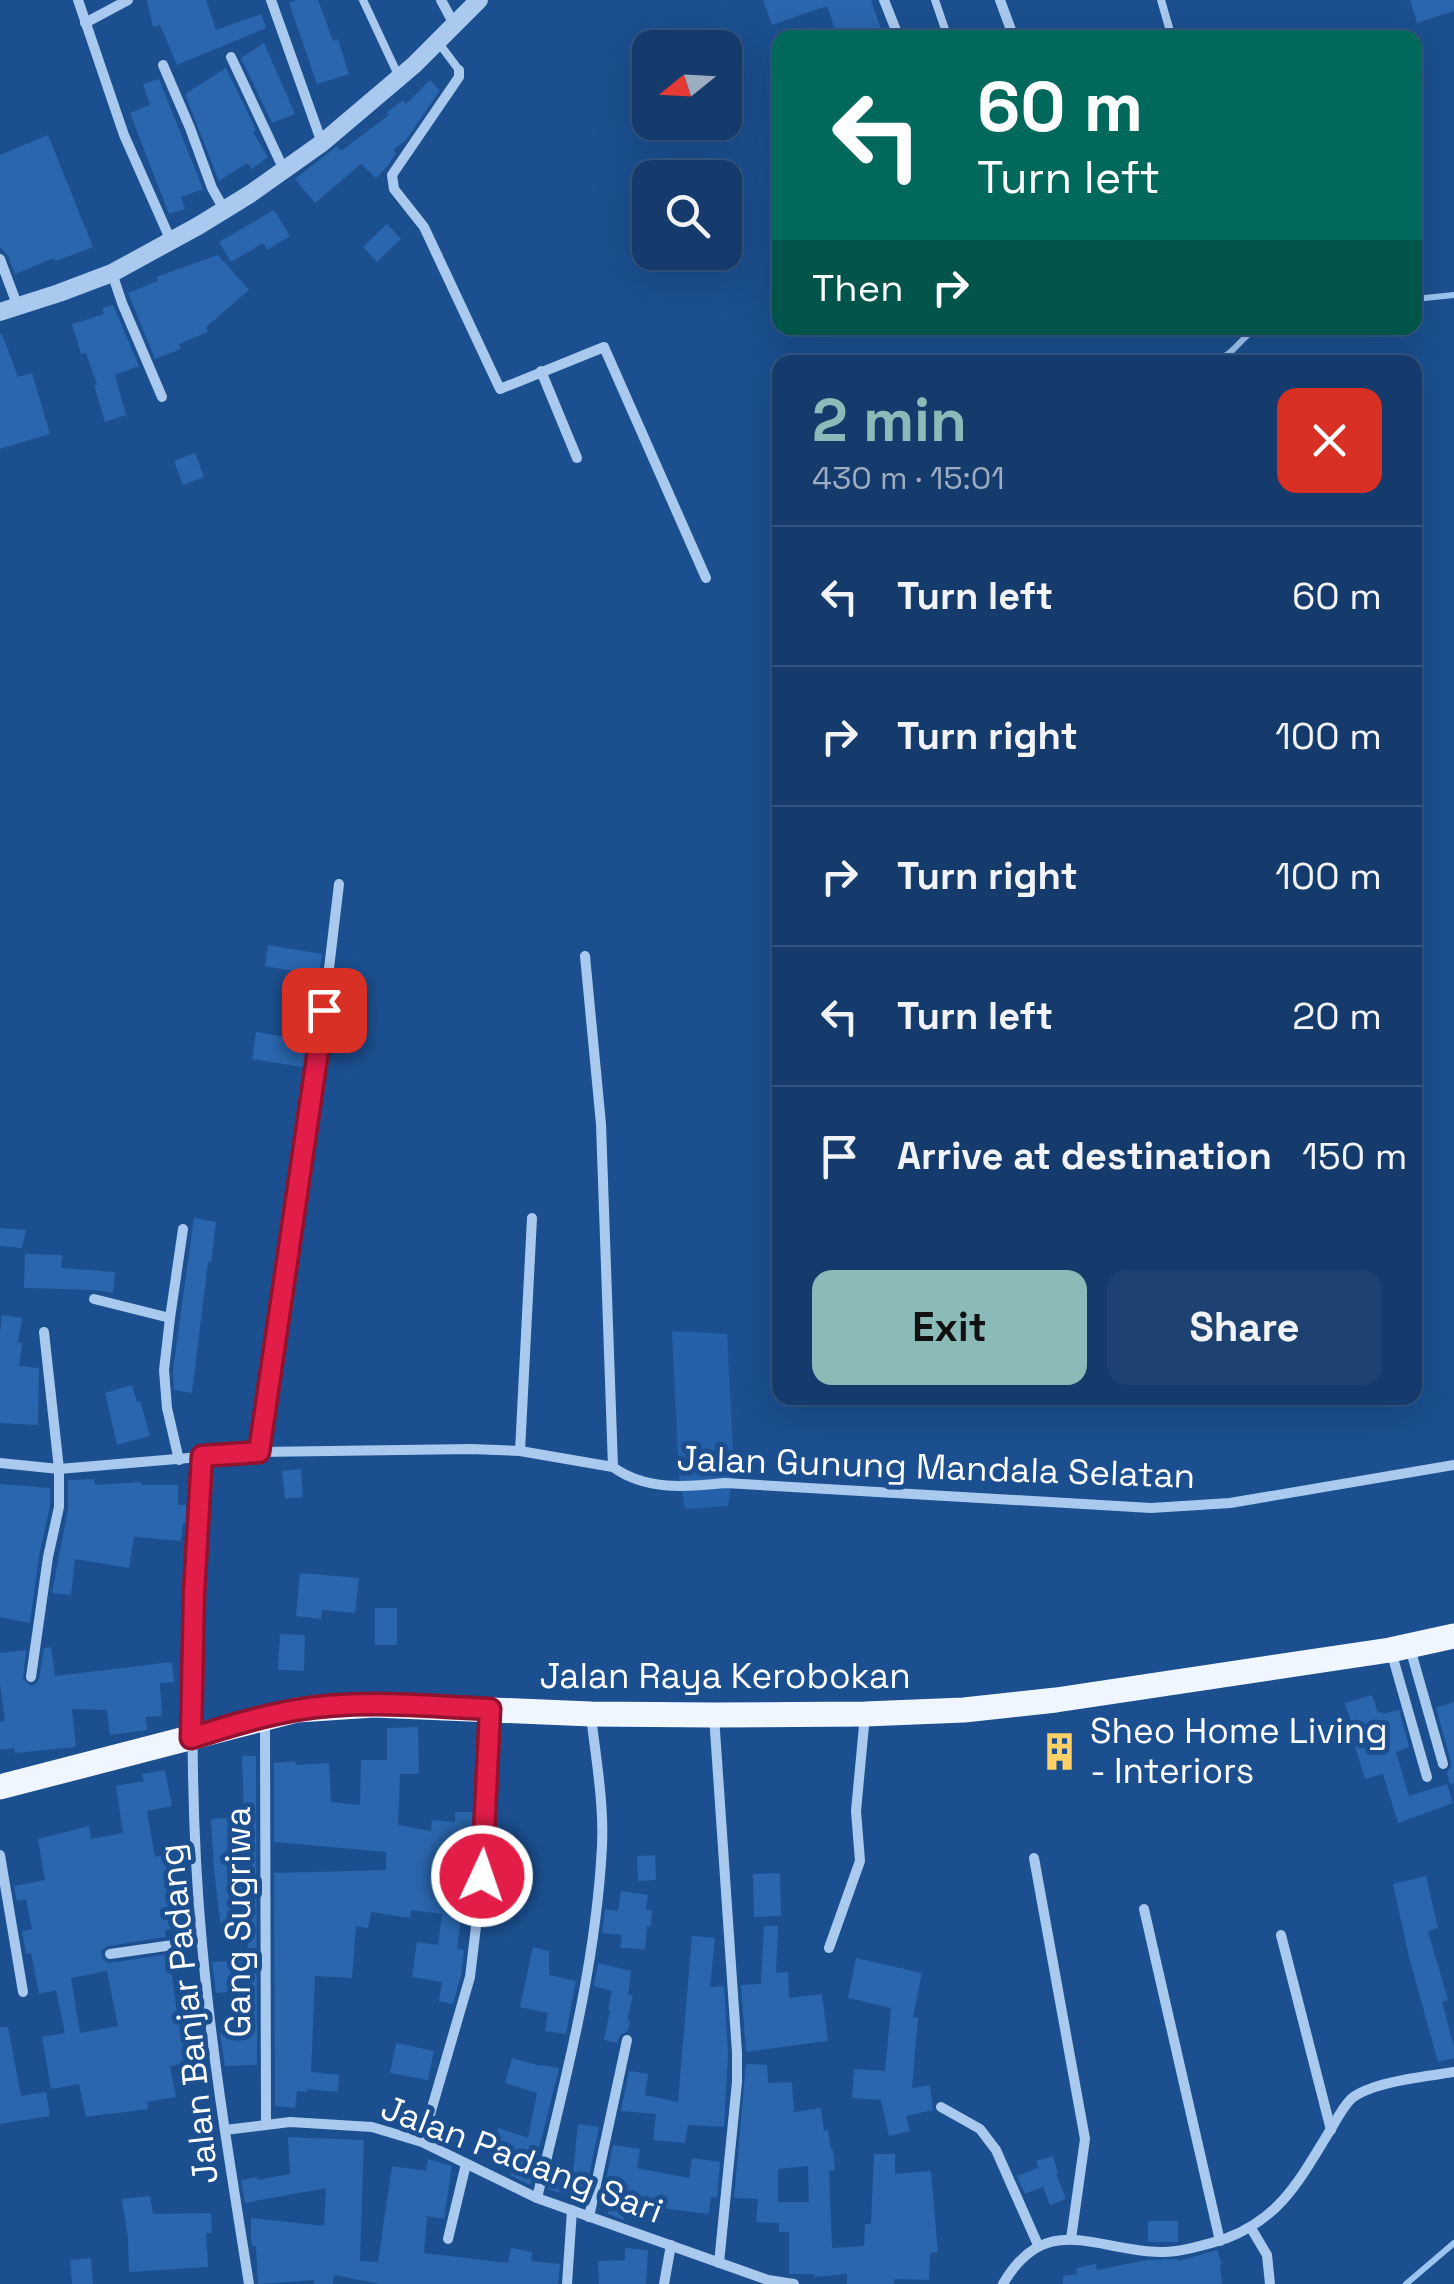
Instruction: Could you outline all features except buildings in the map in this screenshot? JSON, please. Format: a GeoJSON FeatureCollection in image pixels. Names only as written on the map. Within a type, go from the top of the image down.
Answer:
{"type":"FeatureCollection","features":[{"type":"Feature","properties":{"kind":"main road","name":"Jalan Raya Kerobokan"},"geometry":{"type":"LineString","coordinates":[[0,1787],[235,1724],[342,1705],[714,1715],[964,1710],[1400,1649],[1454,1636]]}},
{"type":"Feature","properties":{"kind":"street"},"geometry":{"type":"LineString","coordinates":[[78,0],[124,135],[171,241]]}},
{"type":"Feature","properties":{"kind":"street"},"geometry":{"type":"LineString","coordinates":[[84,23],[128,0]]}},
{"type":"Feature","properties":{"kind":"street"},"geometry":{"type":"LineString","coordinates":[[271,0],[322,143]]}},
{"type":"Feature","properties":{"kind":"street"},"geometry":{"type":"LineString","coordinates":[[441,0],[454,24]]}},
{"type":"Feature","properties":{"kind":"street"},"geometry":{"type":"LineString","coordinates":[[0,259],[9,310],[112,273],[225,210],[322,143],[440,45],[454,24],[479,0]]}},
{"type":"Feature","properties":{"kind":"street"},"geometry":{"type":"LineString","coordinates":[[884,0],[896,30]]}},
{"type":"Feature","properties":{"kind":"street"},"geometry":{"type":"LineString","coordinates":[[1000,0],[1011,30]]}},
{"type":"Feature","properties":{"kind":"street"},"geometry":{"type":"LineString","coordinates":[[231,56],[284,170]]}},
{"type":"Feature","properties":{"kind":"street"},"geometry":{"type":"LineString","coordinates":[[163,65],[212,188],[225,210]]}},
{"type":"Feature","properties":{"kind":"street"},"geometry":{"type":"LineString","coordinates":[[459,70],[460,77],[392,175],[394,190],[424,227],[500,389],[604,346],[706,578]]}},
{"type":"Feature","properties":{"kind":"street"},"geometry":{"type":"LineString","coordinates":[[112,273],[162,397]]}},
{"type":"Feature","properties":{"kind":"street"},"geometry":{"type":"LineString","coordinates":[[542,371],[576,458]]}},
{"type":"Feature","properties":{"kind":"street"},"geometry":{"type":"LineString","coordinates":[[259,1452],[320,1044],[339,884]]}},
{"type":"Feature","properties":{"kind":"street"},"geometry":{"type":"LineString","coordinates":[[585,956],[600,1124],[613,1467]]}},
{"type":"Feature","properties":{"kind":"street"},"geometry":{"type":"LineString","coordinates":[[520,1451],[532,1218]]}},
{"type":"Feature","properties":{"kind":"street"},"geometry":{"type":"LineString","coordinates":[[179,1460],[167,1408],[164,1370],[184,1230]]}},
{"type":"Feature","properties":{"kind":"street"},"geometry":{"type":"LineString","coordinates":[[94,1299],[170,1318]]}},
{"type":"Feature","properties":{"kind":"street"},"geometry":{"type":"LineString","coordinates":[[31,1677],[59,1507],[59,1469],[44,1332]]}},
{"type":"Feature","properties":{"kind":"street","name":"Jalan Gunung Mandala Selatan"},"geometry":{"type":"LineString","coordinates":[[0,1463],[59,1469],[259,1452],[471,1449],[520,1451],[613,1467],[646,1482],[680,1488],[725,1483],[1150,1508],[1230,1504],[1454,1465]]}},
{"type":"Feature","properties":{"kind":"street","name":"Jalan Banjar Padang"},"geometry":{"type":"LineString","coordinates":[[202,1456],[191,1738],[202,1941],[213,2050],[248,2284]]}},
{"type":"Feature","properties":{"kind":"street"},"geometry":{"type":"LineString","coordinates":[[1400,1649],[1443,1764]]}},
{"type":"Feature","properties":{"kind":"street"},"geometry":{"type":"LineString","coordinates":[[1400,1649],[1426,1778]]}},
{"type":"Feature","properties":{"kind":"street"},"geometry":{"type":"LineString","coordinates":[[422,2142],[470,1978],[482,1876],[490,1709]]}},
{"type":"Feature","properties":{"kind":"street"},"geometry":{"type":"LineString","coordinates":[[536,2198],[592,1952],[602,1827],[591,1714]]}},
{"type":"Feature","properties":{"kind":"street"},"geometry":{"type":"LineString","coordinates":[[829,1948],[860,1861],[856,1812],[865,1714]]}},
{"type":"Feature","properties":{"kind":"street"},"geometry":{"type":"LineString","coordinates":[[714,1715],[737,2053],[719,2264]]}},
{"type":"Feature","properties":{"kind":"street","name":"Gang Sugriwa"},"geometry":{"type":"LineString","coordinates":[[265,1723],[266,2121]]}},
{"type":"Feature","properties":{"kind":"street"},"geometry":{"type":"LineString","coordinates":[[0,1855],[23,1992]]}},
{"type":"Feature","properties":{"kind":"street"},"geometry":{"type":"LineString","coordinates":[[1034,1858],[1085,2139],[1071,2240]]}},
{"type":"Feature","properties":{"kind":"street"},"geometry":{"type":"LineString","coordinates":[[1144,1909],[1220,2240]]}},
{"type":"Feature","properties":{"kind":"street"},"geometry":{"type":"LineString","coordinates":[[1281,1935],[1331,2130]]}},
{"type":"Feature","properties":{"kind":"street"},"geometry":{"type":"LineString","coordinates":[[110,1954],[202,1941]]}},
{"type":"Feature","properties":{"kind":"street"},"geometry":{"type":"LineString","coordinates":[[588,2217],[627,2040]]}},
{"type":"Feature","properties":{"kind":"street"},"geometry":{"type":"LineString","coordinates":[[1003,2284],[1038,2246],[1071,2240],[1162,2253],[1220,2240],[1251,2228],[1290,2192],[1354,2096],[1384,2085],[1454,2072]]}},
{"type":"Feature","properties":{"kind":"street"},"geometry":{"type":"LineString","coordinates":[[941,2107],[980,2130],[996,2150],[1038,2246]]}},
{"type":"Feature","properties":{"kind":"street","name":"Jalan Padang Sari"},"geometry":{"type":"LineString","coordinates":[[226,2130],[290,2122],[372,2126],[422,2142],[536,2198],[719,2264],[794,2284]]}},
{"type":"Feature","properties":{"kind":"street"},"geometry":{"type":"LineString","coordinates":[[448,2238],[466,2164]]}},
{"type":"Feature","properties":{"kind":"street"},"geometry":{"type":"LineString","coordinates":[[568,2284],[572,2210]]}},
{"type":"Feature","properties":{"kind":"street"},"geometry":{"type":"LineString","coordinates":[[1251,2228],[1267,2255],[1270,2284]]}},
{"type":"Feature","properties":{"kind":"street"},"geometry":{"type":"LineString","coordinates":[[664,2284],[671,2245]]}},
{"type":"Feature","properties":{"kind":"lane"},"geometry":{"type":"LineString","coordinates":[[363,0],[399,77]]}},
{"type":"Feature","properties":{"kind":"lane"},"geometry":{"type":"LineString","coordinates":[[935,0],[945,30]]}},
{"type":"Feature","properties":{"kind":"lane"},"geometry":{"type":"LineString","coordinates":[[1161,0],[1170,30]]}},
{"type":"Feature","properties":{"kind":"lane"},"geometry":{"type":"LineString","coordinates":[[440,45],[459,70]]}},
{"type":"Feature","properties":{"kind":"shaded area"},"geometry":{"type":"Polygon","coordinates":[[[672,1331],[727,1334],[734,1470],[728,1506],[685,1509],[679,1477],[672,1331]]]}},
{"type":"Feature","properties":{"kind":"waterway"},"geometry":{"type":"LineString","coordinates":[[1422,298],[1454,295]]}},
{"type":"Feature","properties":{"kind":"waterway"},"geometry":{"type":"LineString","coordinates":[[1227,355],[1248,335]]}},
{"type":"Feature","properties":{"kind":"waterway"},"geometry":{"type":"LineString","coordinates":[[1406,2284],[1454,2243]]}},
{"type":"Feature","properties":{"kind":"place","name":"Sheo Home Living - Interiors"},"geometry":{"type":"Point","coordinates":[1060,1751]}},
{"type":"Feature","properties":{"kind":"route"},"geometry":{"type":"LineString","coordinates":[[324,1010],[259,1452],[202,1456],[191,1738],[297,1710],[342,1705],[490,1709],[482,1876]]}}]}
